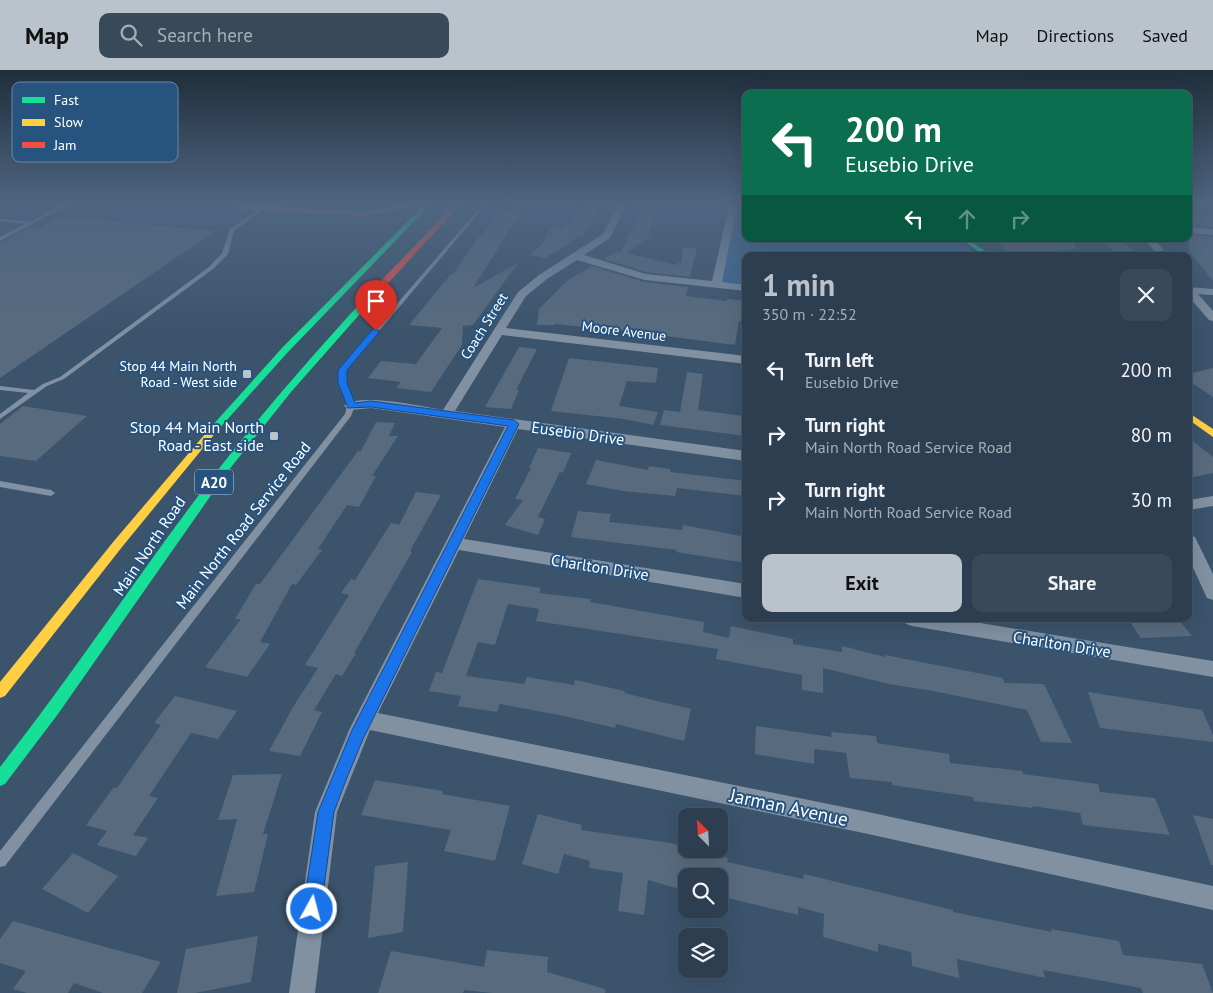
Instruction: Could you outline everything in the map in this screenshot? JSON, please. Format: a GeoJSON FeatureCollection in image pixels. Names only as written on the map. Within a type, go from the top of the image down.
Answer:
{"type":"FeatureCollection","features":[{"type":"Feature","properties":{"kind":"main road"},"geometry":{"type":"LineString","coordinates":[[372,260],[374,249]]}},
{"type":"Feature","properties":{"kind":"main road","name":"Main North Road"},"geometry":{"type":"LineString","coordinates":[[0,692],[129,529],[240,399],[383,249]]}},
{"type":"Feature","properties":{"kind":"main road","name":"Main North Road"},"geometry":{"type":"LineString","coordinates":[[0,780],[85,668],[190,515],[236,453],[322,350],[416,249]]}},
{"type":"Feature","properties":{"kind":"main road"},"geometry":{"type":"LineString","coordinates":[[1195,411],[1213,434]]}},
{"type":"Feature","properties":{"kind":"street","name":"Coach Street"},"geometry":{"type":"LineString","coordinates":[[447,414],[522,294],[543,277],[587,249]]}},
{"type":"Feature","properties":{"kind":"street"},"geometry":{"type":"LineString","coordinates":[[716,285],[724,249]]}},
{"type":"Feature","properties":{"kind":"street"},"geometry":{"type":"LineString","coordinates":[[576,256],[645,277],[742,288]]}},
{"type":"Feature","properties":{"kind":"street"},"geometry":{"type":"LineString","coordinates":[[1192,290],[1213,292]]}},
{"type":"Feature","properties":{"kind":"street"},"geometry":{"type":"LineString","coordinates":[[1192,294],[1213,318]]}},
{"type":"Feature","properties":{"kind":"street","name":"Moore Avenue"},"geometry":{"type":"LineString","coordinates":[[498,331],[742,360]]}},
{"type":"Feature","properties":{"kind":"street","name":"Eusebio Drive"},"geometry":{"type":"LineString","coordinates":[[351,406],[371,404],[742,455]]}},
{"type":"Feature","properties":{"kind":"street"},"geometry":{"type":"LineString","coordinates":[[302,993],[326,812],[365,720],[514,424]]}},
{"type":"Feature","properties":{"kind":"street"},"geometry":{"type":"LineString","coordinates":[[1192,504],[1213,501]]}},
{"type":"Feature","properties":{"kind":"street","name":"Charlton Drive"},"geometry":{"type":"LineString","coordinates":[[454,543],[742,590]]}},
{"type":"Feature","properties":{"kind":"street"},"geometry":{"type":"LineString","coordinates":[[1192,548],[1213,593]]}},
{"type":"Feature","properties":{"kind":"street","name":"Charlton Drive"},"geometry":{"type":"LineString","coordinates":[[930,622],[1213,669]]}},
{"type":"Feature","properties":{"kind":"street","name":"Jarman Avenue"},"geometry":{"type":"LineString","coordinates":[[365,720],[868,823],[1213,898]]}},
{"type":"Feature","properties":{"kind":"lane"},"geometry":{"type":"LineString","coordinates":[[0,417],[45,385],[62,378],[214,266],[225,254],[226,249]]}},
{"type":"Feature","properties":{"kind":"lane"},"geometry":{"type":"LineString","coordinates":[[351,406],[343,383],[343,370],[446,249]]}},
{"type":"Feature","properties":{"kind":"lane"},"geometry":{"type":"LineString","coordinates":[[0,388],[34,392]]}},
{"type":"Feature","properties":{"kind":"lane","name":"Main North Road Service Road"},"geometry":{"type":"LineString","coordinates":[[0,861],[334,434],[351,406]]}},
{"type":"Feature","properties":{"kind":"lane"},"geometry":{"type":"LineString","coordinates":[[0,484],[50,493]]}},
{"type":"Feature","properties":{"kind":"shaded area"},"geometry":{"type":"Polygon","coordinates":[[[724,249],[971,249],[975,252],[742,252],[742,288],[716,285],[724,249]]]}},
{"type":"Feature","properties":{"kind":"building"},"geometry":{"type":"Polygon","coordinates":[[[0,249],[189,249],[0,378],[0,249]]]}},
{"type":"Feature","properties":{"kind":"building"},"geometry":{"type":"Polygon","coordinates":[[[471,249],[498,249],[473,288],[518,263],[473,325],[463,326],[462,345],[431,392],[396,388],[401,382],[368,378],[381,361],[416,364],[442,328],[409,325],[451,274],[453,274],[471,249]]]}},
{"type":"Feature","properties":{"kind":"building"},"geometry":{"type":"Polygon","coordinates":[[[536,249],[560,249],[545,258],[530,255],[536,249]]]}},
{"type":"Feature","properties":{"kind":"building"},"geometry":{"type":"Polygon","coordinates":[[[622,249],[632,249],[626,253],[677,265],[678,262],[681,263],[683,249],[697,249],[690,277],[646,272],[604,259],[618,251],[621,252],[622,249]]]}},
{"type":"Feature","properties":{"kind":"building"},"geometry":{"type":"Polygon","coordinates":[[[1006,249],[1074,249],[1044,252],[1009,252],[1006,249]]]}},
{"type":"Feature","properties":{"kind":"building"},"geometry":{"type":"Polygon","coordinates":[[[1112,249],[1131,249],[1134,252],[1115,252],[1112,249]]]}},
{"type":"Feature","properties":{"kind":"building"},"geometry":{"type":"Polygon","coordinates":[[[1213,249],[1213,281],[1192,252],[1189,250],[1213,249]]]}},
{"type":"Feature","properties":{"kind":"building"},"geometry":{"type":"Polygon","coordinates":[[[592,266],[644,282],[688,287],[686,296],[727,301],[727,299],[742,301],[742,321],[739,321],[735,345],[596,327],[555,324],[537,325],[539,309],[568,280],[592,266]]]}},
{"type":"Feature","properties":{"kind":"building"},"geometry":{"type":"Polygon","coordinates":[[[519,347],[537,349],[516,390],[519,390],[511,409],[485,407],[519,347]]]}},
{"type":"Feature","properties":{"kind":"building"},"geometry":{"type":"Polygon","coordinates":[[[569,358],[658,368],[656,383],[627,381],[619,406],[658,412],[653,425],[624,419],[551,411],[569,358]]]}},
{"type":"Feature","properties":{"kind":"building"},"geometry":{"type":"Polygon","coordinates":[[[1213,368],[1213,397],[1192,383],[1192,373],[1213,368]]]}},
{"type":"Feature","properties":{"kind":"building"},"geometry":{"type":"Polygon","coordinates":[[[687,372],[703,374],[698,410],[742,416],[742,435],[660,425],[664,410],[680,412],[687,372]]]}},
{"type":"Feature","properties":{"kind":"building"},"geometry":{"type":"Polygon","coordinates":[[[23,406],[87,416],[36,461],[0,456],[0,424],[23,406]]]}},
{"type":"Feature","properties":{"kind":"building"},"geometry":{"type":"Polygon","coordinates":[[[376,422],[395,423],[389,436],[398,436],[372,476],[376,476],[359,507],[347,505],[318,549],[322,550],[296,585],[292,584],[260,642],[270,644],[247,677],[205,667],[241,619],[235,619],[256,584],[260,584],[358,451],[361,451],[376,422]]]}},
{"type":"Feature","properties":{"kind":"building"},"geometry":{"type":"Polygon","coordinates":[[[1192,440],[1213,457],[1213,473],[1192,477],[1192,440]]]}},
{"type":"Feature","properties":{"kind":"building"},"geometry":{"type":"Polygon","coordinates":[[[538,448],[571,453],[563,473],[560,472],[538,517],[545,519],[538,535],[505,525],[523,500],[515,499],[531,468],[529,468],[538,448]]]}},
{"type":"Feature","properties":{"kind":"building"},"geometry":{"type":"Polygon","coordinates":[[[596,460],[648,470],[649,466],[670,469],[670,472],[742,481],[742,496],[677,488],[675,496],[623,491],[586,484],[596,460]]]}},
{"type":"Feature","properties":{"kind":"building"},"geometry":{"type":"Polygon","coordinates":[[[416,492],[441,495],[410,551],[412,552],[354,653],[356,653],[342,676],[336,674],[314,710],[322,712],[300,756],[269,751],[293,707],[318,668],[305,665],[349,595],[341,593],[351,579],[355,580],[391,523],[399,525],[416,492]]]}},
{"type":"Feature","properties":{"kind":"building"},"geometry":{"type":"Polygon","coordinates":[[[578,511],[611,514],[609,522],[682,530],[683,525],[742,536],[742,562],[676,552],[677,550],[571,537],[578,511]]]}},
{"type":"Feature","properties":{"kind":"building"},"geometry":{"type":"Polygon","coordinates":[[[478,579],[541,588],[539,593],[591,599],[590,602],[704,622],[703,632],[729,638],[731,626],[793,639],[793,644],[842,652],[842,646],[885,657],[885,655],[1003,678],[1004,683],[1044,684],[1072,743],[1041,742],[1027,710],[889,684],[823,668],[823,693],[802,690],[802,675],[716,659],[718,649],[536,621],[539,609],[508,604],[495,645],[478,642],[466,676],[524,684],[527,677],[574,685],[575,680],[691,709],[684,741],[616,724],[615,728],[500,704],[497,712],[458,706],[461,696],[429,691],[436,672],[442,673],[478,579]]]}},
{"type":"Feature","properties":{"kind":"building"},"geometry":{"type":"Polygon","coordinates":[[[1130,622],[1180,622],[1192,636],[1141,638],[1130,622]]]}},
{"type":"Feature","properties":{"kind":"building"},"geometry":{"type":"Polygon","coordinates":[[[1088,692],[1202,710],[1213,735],[1213,742],[1100,728],[1088,692]]]}},
{"type":"Feature","properties":{"kind":"building"},"geometry":{"type":"Polygon","coordinates":[[[175,696],[237,711],[218,739],[191,733],[149,796],[158,798],[133,835],[148,838],[136,856],[97,845],[107,831],[86,825],[114,787],[117,788],[161,725],[154,723],[175,696]]]}},
{"type":"Feature","properties":{"kind":"building"},"geometry":{"type":"Polygon","coordinates":[[[756,726],[832,737],[831,732],[876,736],[877,743],[949,754],[950,763],[1022,771],[1023,774],[1098,784],[1100,792],[1155,798],[1170,835],[1083,825],[1080,813],[1032,806],[1033,808],[974,801],[973,797],[892,785],[892,782],[850,778],[846,753],[814,749],[814,764],[755,754],[756,726]]]}},
{"type":"Feature","properties":{"kind":"building"},"geometry":{"type":"Polygon","coordinates":[[[282,774],[263,834],[268,834],[254,892],[216,896],[237,819],[218,820],[233,775],[282,774]]]}},
{"type":"Feature","properties":{"kind":"building"},"geometry":{"type":"Polygon","coordinates":[[[375,780],[443,791],[442,794],[510,806],[495,861],[444,851],[451,830],[361,815],[375,780]]]}},
{"type":"Feature","properties":{"kind":"building"},"geometry":{"type":"Polygon","coordinates":[[[538,814],[582,825],[581,830],[678,845],[678,858],[728,858],[727,862],[803,879],[804,874],[953,910],[953,912],[1052,932],[1051,929],[1119,941],[1123,955],[1202,964],[1213,993],[1143,993],[1141,988],[1043,970],[1045,978],[957,959],[959,978],[912,966],[911,952],[878,944],[878,952],[823,937],[824,914],[798,907],[798,915],[728,898],[728,868],[678,868],[678,889],[648,880],[644,915],[618,911],[623,873],[589,868],[590,861],[564,854],[558,874],[522,864],[538,814]]]}},
{"type":"Feature","properties":{"kind":"building"},"geometry":{"type":"Polygon","coordinates":[[[1193,815],[1213,819],[1213,865],[1211,865],[1193,815]]]}},
{"type":"Feature","properties":{"kind":"building"},"geometry":{"type":"Polygon","coordinates":[[[73,853],[118,876],[88,913],[42,889],[73,853]]]}},
{"type":"Feature","properties":{"kind":"building"},"geometry":{"type":"Polygon","coordinates":[[[408,862],[403,932],[368,938],[375,866],[408,862]]]}},
{"type":"Feature","properties":{"kind":"building"},"geometry":{"type":"Polygon","coordinates":[[[13,921],[161,962],[142,993],[103,993],[74,983],[68,993],[27,993],[13,989],[26,971],[0,963],[0,939],[13,921]]]}},
{"type":"Feature","properties":{"kind":"building"},"geometry":{"type":"Polygon","coordinates":[[[258,936],[251,982],[195,993],[177,993],[186,949],[258,936]]]}},
{"type":"Feature","properties":{"kind":"building"},"geometry":{"type":"Polygon","coordinates":[[[487,950],[548,957],[547,972],[605,989],[605,993],[492,993],[464,990],[463,993],[378,993],[391,951],[484,967],[487,950]]]}},
{"type":"Feature","properties":{"kind":"traffic: fast"},"geometry":{"type":"LineString","coordinates":[[214,429],[285,350],[384,249]]}},
{"type":"Feature","properties":{"kind":"traffic: fast"},"geometry":{"type":"LineString","coordinates":[[979,249],[983,252]]}},
{"type":"Feature","properties":{"kind":"traffic: fast"},"geometry":{"type":"LineString","coordinates":[[0,779],[53,710],[178,531],[224,469],[288,390],[377,290]]}},
{"type":"Feature","properties":{"kind":"traffic: slow"},"geometry":{"type":"LineString","coordinates":[[1192,418],[1213,434]]}},
{"type":"Feature","properties":{"kind":"traffic: slow"},"geometry":{"type":"LineString","coordinates":[[0,692],[118,544],[214,429]]}},
{"type":"Feature","properties":{"kind":"traffic: jam"},"geometry":{"type":"LineString","coordinates":[[377,290],[415,249]]}},
{"type":"Feature","properties":{"kind":"place","name":"Stop 44 Main North Road - West side"},"geometry":{"type":"Point","coordinates":[247,374]}},
{"type":"Feature","properties":{"kind":"place","name":"Stop 44 Main North Road - East side"},"geometry":{"type":"Point","coordinates":[274,436]}},
{"type":"Feature","properties":{"kind":"route"},"geometry":{"type":"LineString","coordinates":[[312,909],[326,812],[338,780],[357,735],[514,424],[371,404],[351,406],[341,376],[351,359],[376,331]]}}]}
